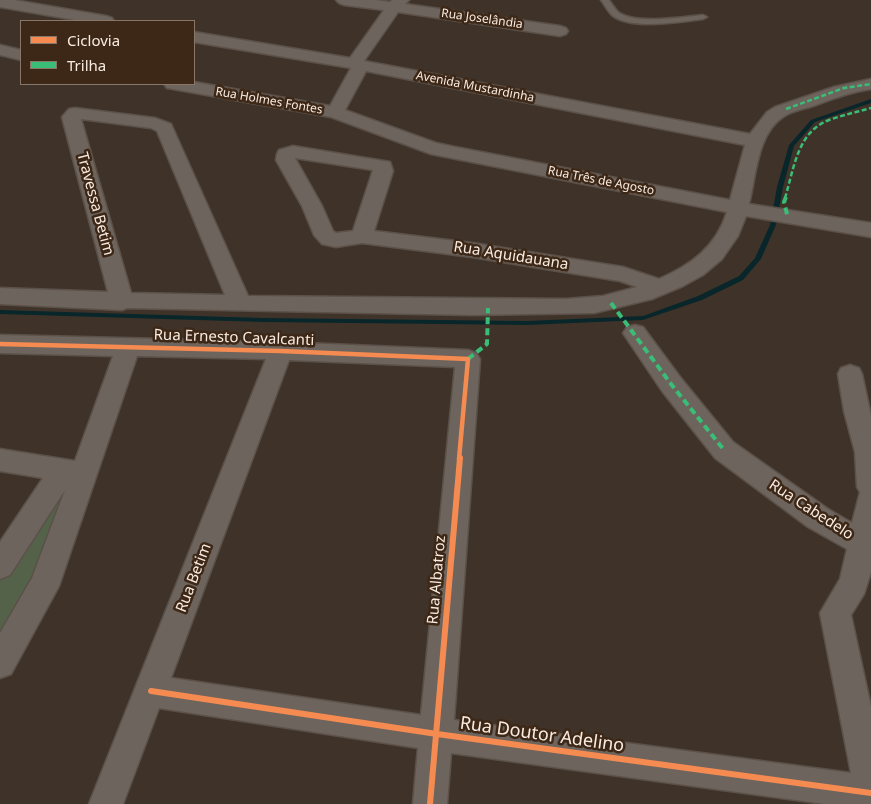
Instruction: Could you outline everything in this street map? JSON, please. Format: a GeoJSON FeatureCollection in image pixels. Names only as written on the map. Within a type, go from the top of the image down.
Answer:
{"type":"FeatureCollection","features":[{"type":"Feature","properties":{"kind":"street","name":"Rua Joselândia"},"geometry":{"type":"LineString","coordinates":[[344,0],[397,4],[560,30]]}},
{"type":"Feature","properties":{"kind":"street"},"geometry":{"type":"LineString","coordinates":[[0,2],[100,20]]}},
{"type":"Feature","properties":{"kind":"street"},"geometry":{"type":"LineString","coordinates":[[336,112],[357,65],[397,4]]}},
{"type":"Feature","properties":{"kind":"street","name":"Avenida Mustardinha"},"geometry":{"type":"LineString","coordinates":[[195,37],[357,65],[755,141]]}},
{"type":"Feature","properties":{"kind":"street"},"geometry":{"type":"LineString","coordinates":[[0,50],[20,55]]}},
{"type":"Feature","properties":{"kind":"street"},"geometry":{"type":"LineString","coordinates":[[0,296],[122,302],[488,308],[611,303],[659,287],[694,270],[712,257],[725,241],[745,209],[755,141],[774,116],[786,109],[844,88],[871,84]]}},
{"type":"Feature","properties":{"kind":"street","name":"Rua Holmes Fontes"},"geometry":{"type":"LineString","coordinates":[[179,85],[336,112]]}},
{"type":"Feature","properties":{"kind":"street","name":"Travessa Betim"},"geometry":{"type":"LineString","coordinates":[[122,302],[71,117],[79,112],[155,123],[165,128],[240,304]]}},
{"type":"Feature","properties":{"kind":"street","name":"Rua Três de Agosto"},"geometry":{"type":"LineString","coordinates":[[336,112],[431,148],[788,218],[871,230]]}},
{"type":"Feature","properties":{"kind":"street","name":"Rua Aquidauana"},"geometry":{"type":"LineString","coordinates":[[362,236],[383,166],[293,152],[286,154],[286,160],[312,206],[324,235],[336,240],[362,236],[472,250],[611,272],[659,287]]}},
{"type":"Feature","properties":{"kind":"street","name":"Rua Cabedelo"},"geometry":{"type":"LineString","coordinates":[[635,333],[724,450],[818,518],[863,544],[854,584],[835,613],[871,785]]}},
{"type":"Feature","properties":{"kind":"street","name":"Rua Ernesto Cavalcanti"},"geometry":{"type":"LineString","coordinates":[[0,344],[468,358]]}},
{"type":"Feature","properties":{"kind":"street"},"geometry":{"type":"LineString","coordinates":[[0,663],[44,586],[74,472],[128,347]]}},
{"type":"Feature","properties":{"kind":"street","name":"Rua Betim"},"geometry":{"type":"LineString","coordinates":[[106,804],[281,351]]}},
{"type":"Feature","properties":{"kind":"street","name":"Rua Albatroz"},"geometry":{"type":"LineString","coordinates":[[430,804],[468,358]]}},
{"type":"Feature","properties":{"kind":"street"},"geometry":{"type":"LineString","coordinates":[[850,374],[868,452],[871,487]]}},
{"type":"Feature","properties":{"kind":"street"},"geometry":{"type":"LineString","coordinates":[[0,460],[74,472]]}},
{"type":"Feature","properties":{"kind":"street"},"geometry":{"type":"LineString","coordinates":[[0,566],[74,472]]}},
{"type":"Feature","properties":{"kind":"street"},"geometry":{"type":"LineString","coordinates":[[863,544],[871,498]]}},
{"type":"Feature","properties":{"kind":"street","name":"Rua Doutor Adelino"},"geometry":{"type":"LineString","coordinates":[[151,691],[437,734],[871,793]]}},
{"type":"Feature","properties":{"kind":"lane"},"geometry":{"type":"LineString","coordinates":[[605,0],[616,15],[630,19],[651,21],[703,17]]}},
{"type":"Feature","properties":{"kind":"green space"},"geometry":{"type":"Polygon","coordinates":[[[80,465],[11,624],[0,642],[0,562],[80,465]]]}},
{"type":"Feature","properties":{"kind":"waterway"},"geometry":{"type":"LineString","coordinates":[[0,312],[263,320],[527,323],[643,318],[700,298],[741,278],[758,259],[773,225],[780,187],[791,146],[813,121],[871,101]]}},
{"type":"Feature","properties":{"kind":"marked path"},"geometry":{"type":"LineString","coordinates":[[786,109],[844,88],[871,84]]}},
{"type":"Feature","properties":{"kind":"marked path"},"geometry":{"type":"LineString","coordinates":[[788,218],[784,202],[800,146],[811,130],[828,120],[871,108]]}},
{"type":"Feature","properties":{"kind":"marked path"},"geometry":{"type":"LineString","coordinates":[[611,303],[671,384],[724,450]]}},
{"type":"Feature","properties":{"kind":"marked path"},"geometry":{"type":"LineString","coordinates":[[468,359],[487,344],[488,308]]}},
{"type":"Feature","properties":{"kind":"cycle path"},"geometry":{"type":"LineString","coordinates":[[0,344],[281,351],[468,359],[430,804]]}},
{"type":"Feature","properties":{"kind":"cycle path"},"geometry":{"type":"LineString","coordinates":[[151,691],[437,734],[871,793]]}}]}
